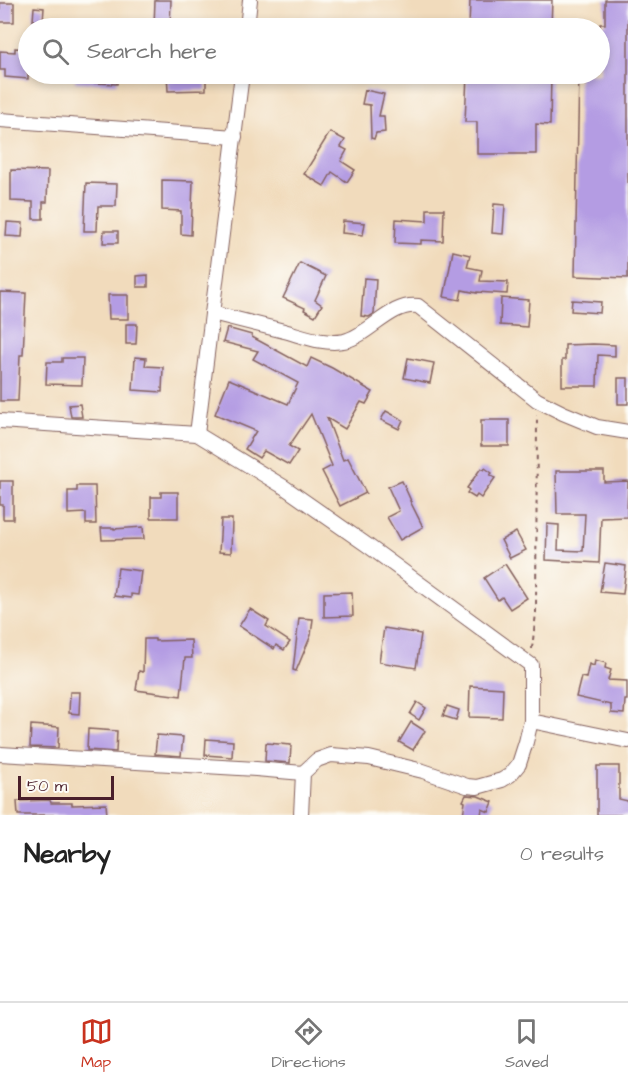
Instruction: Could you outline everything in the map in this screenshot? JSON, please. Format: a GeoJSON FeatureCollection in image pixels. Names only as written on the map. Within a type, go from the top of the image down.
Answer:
{"type":"FeatureCollection","features":[{"type":"Feature","properties":{"kind":"street"},"geometry":{"type":"LineString","coordinates":[[248,18],[250,0]]}},
{"type":"Feature","properties":{"kind":"street"},"geometry":{"type":"LineString","coordinates":[[197,434],[241,84]]}},
{"type":"Feature","properties":{"kind":"street"},"geometry":{"type":"LineString","coordinates":[[0,120],[235,137]]}},
{"type":"Feature","properties":{"kind":"street"},"geometry":{"type":"LineString","coordinates":[[212,313],[320,341],[343,341],[361,334],[401,307],[418,306],[537,400],[597,427],[628,432]]}},
{"type":"Feature","properties":{"kind":"street"},"geometry":{"type":"LineString","coordinates":[[0,421],[197,434],[284,488],[367,545],[531,665],[531,721],[519,764],[510,775],[490,784],[477,787],[467,786],[423,771],[369,758],[331,755],[317,760],[303,774],[301,815]]}},
{"type":"Feature","properties":{"kind":"street"},"geometry":{"type":"LineString","coordinates":[[531,721],[628,741]]}},
{"type":"Feature","properties":{"kind":"street"},"geometry":{"type":"LineString","coordinates":[[0,754],[256,769],[303,774]]}},
{"type":"Feature","properties":{"kind":"path"},"geometry":{"type":"LineString","coordinates":[[531,665],[536,613],[537,400]]}},
{"type":"Feature","properties":{"kind":"building"},"geometry":{"type":"Polygon","coordinates":[[[155,0],[171,0],[170,18],[154,18],[155,0]]]}},
{"type":"Feature","properties":{"kind":"building"},"geometry":{"type":"Polygon","coordinates":[[[470,0],[552,0],[551,18],[469,18],[470,0]]]}},
{"type":"Feature","properties":{"kind":"building"},"geometry":{"type":"Polygon","coordinates":[[[605,0],[628,0],[628,278],[575,276],[579,84],[610,84],[610,18],[605,18],[605,0]]]}},
{"type":"Feature","properties":{"kind":"building"},"geometry":{"type":"Polygon","coordinates":[[[0,3],[14,3],[14,22],[0,22],[0,3]]]}},
{"type":"Feature","properties":{"kind":"building"},"geometry":{"type":"Polygon","coordinates":[[[34,7],[44,8],[43,18],[33,18],[34,7]]]}},
{"type":"Feature","properties":{"kind":"building"},"geometry":{"type":"Polygon","coordinates":[[[15,48],[18,48],[18,78],[5,77],[5,70],[0,70],[0,51],[15,52],[15,48]]]}},
{"type":"Feature","properties":{"kind":"building"},"geometry":{"type":"Polygon","coordinates":[[[168,84],[206,84],[206,90],[168,91],[168,84]]]}},
{"type":"Feature","properties":{"kind":"building"},"geometry":{"type":"Polygon","coordinates":[[[467,84],[551,84],[550,125],[536,124],[536,154],[477,154],[477,122],[465,122],[467,84]]]}},
{"type":"Feature","properties":{"kind":"building"},"geometry":{"type":"Polygon","coordinates":[[[365,90],[384,94],[379,116],[384,116],[385,132],[376,133],[374,139],[371,138],[370,105],[362,104],[365,90]]]}},
{"type":"Feature","properties":{"kind":"building"},"geometry":{"type":"Polygon","coordinates":[[[330,132],[345,140],[341,147],[347,150],[341,161],[355,170],[347,182],[332,172],[324,186],[304,174],[330,132]]]}},
{"type":"Feature","properties":{"kind":"building"},"geometry":{"type":"Polygon","coordinates":[[[11,170],[48,171],[47,202],[43,202],[43,219],[33,219],[33,202],[11,201],[11,170]]]}},
{"type":"Feature","properties":{"kind":"building"},"geometry":{"type":"Polygon","coordinates":[[[162,180],[193,181],[191,235],[181,234],[181,211],[162,210],[162,180]]]}},
{"type":"Feature","properties":{"kind":"building"},"geometry":{"type":"Polygon","coordinates":[[[86,183],[117,184],[116,206],[98,206],[97,231],[84,231],[86,183]]]}},
{"type":"Feature","properties":{"kind":"building"},"geometry":{"type":"Polygon","coordinates":[[[494,204],[505,205],[503,234],[492,233],[494,204]]]}},
{"type":"Feature","properties":{"kind":"building"},"geometry":{"type":"Polygon","coordinates":[[[427,209],[444,209],[443,241],[421,240],[421,244],[395,243],[396,219],[427,221],[427,209]]]}},
{"type":"Feature","properties":{"kind":"building"},"geometry":{"type":"Polygon","coordinates":[[[343,221],[365,223],[363,235],[342,233],[343,221]]]}},
{"type":"Feature","properties":{"kind":"building"},"geometry":{"type":"Polygon","coordinates":[[[7,222],[23,223],[22,237],[6,236],[7,222]]]}},
{"type":"Feature","properties":{"kind":"building"},"geometry":{"type":"Polygon","coordinates":[[[104,231],[118,231],[118,243],[103,243],[104,231]]]}},
{"type":"Feature","properties":{"kind":"building"},"geometry":{"type":"Polygon","coordinates":[[[453,251],[470,255],[467,267],[482,270],[480,281],[508,282],[507,294],[462,290],[460,300],[444,297],[453,251]]]}},
{"type":"Feature","properties":{"kind":"building"},"geometry":{"type":"Polygon","coordinates":[[[300,263],[326,276],[315,300],[322,305],[315,316],[304,310],[305,308],[283,298],[300,263]]]}},
{"type":"Feature","properties":{"kind":"building"},"geometry":{"type":"Polygon","coordinates":[[[148,275],[148,287],[137,287],[137,276],[148,275]]]}},
{"type":"Feature","properties":{"kind":"building"},"geometry":{"type":"Polygon","coordinates":[[[364,278],[376,279],[374,314],[369,317],[361,316],[364,278]]]}},
{"type":"Feature","properties":{"kind":"building"},"geometry":{"type":"Polygon","coordinates":[[[0,292],[26,293],[18,401],[0,401],[0,292]]]}},
{"type":"Feature","properties":{"kind":"building"},"geometry":{"type":"Polygon","coordinates":[[[108,295],[128,295],[128,319],[109,319],[108,295]]]}},
{"type":"Feature","properties":{"kind":"building"},"geometry":{"type":"Polygon","coordinates":[[[501,298],[529,300],[527,327],[500,325],[501,298]]]}},
{"type":"Feature","properties":{"kind":"building"},"geometry":{"type":"Polygon","coordinates":[[[572,300],[601,302],[600,313],[571,311],[572,300]]]}},
{"type":"Feature","properties":{"kind":"building"},"geometry":{"type":"Polygon","coordinates":[[[126,324],[137,324],[136,344],[126,344],[126,324]]]}},
{"type":"Feature","properties":{"kind":"building"},"geometry":{"type":"Polygon","coordinates":[[[227,328],[252,335],[307,367],[311,358],[373,392],[366,404],[361,402],[345,429],[327,418],[343,460],[348,458],[366,493],[340,506],[322,471],[332,466],[311,414],[289,446],[298,451],[289,465],[264,451],[259,458],[245,449],[256,431],[215,414],[229,379],[288,404],[298,383],[253,359],[258,351],[223,342],[227,328]]]}},
{"type":"Feature","properties":{"kind":"building"},"geometry":{"type":"Polygon","coordinates":[[[565,345],[615,345],[615,356],[598,355],[597,386],[562,386],[562,360],[565,360],[565,345]]]}},
{"type":"Feature","properties":{"kind":"building"},"geometry":{"type":"Polygon","coordinates":[[[135,357],[146,358],[145,366],[163,367],[162,392],[133,390],[135,357]]]}},
{"type":"Feature","properties":{"kind":"building"},"geometry":{"type":"Polygon","coordinates":[[[62,358],[83,358],[82,385],[46,384],[47,362],[62,362],[62,358]]]}},
{"type":"Feature","properties":{"kind":"building"},"geometry":{"type":"Polygon","coordinates":[[[408,358],[434,363],[430,383],[404,378],[408,358]]]}},
{"type":"Feature","properties":{"kind":"building"},"geometry":{"type":"Polygon","coordinates":[[[618,378],[628,378],[628,404],[618,404],[618,378]]]}},
{"type":"Feature","properties":{"kind":"building"},"geometry":{"type":"Polygon","coordinates":[[[80,404],[82,417],[71,417],[69,405],[80,404]]]}},
{"type":"Feature","properties":{"kind":"building"},"geometry":{"type":"Polygon","coordinates":[[[386,411],[403,420],[399,429],[381,420],[386,411]]]}},
{"type":"Feature","properties":{"kind":"building"},"geometry":{"type":"Polygon","coordinates":[[[481,420],[509,420],[509,446],[481,446],[481,420]]]}},
{"type":"Feature","properties":{"kind":"building"},"geometry":{"type":"Polygon","coordinates":[[[481,468],[492,473],[490,475],[495,478],[481,498],[477,495],[475,498],[467,493],[469,490],[467,488],[481,468]]]}},
{"type":"Feature","properties":{"kind":"building"},"geometry":{"type":"Polygon","coordinates":[[[556,471],[604,471],[604,482],[628,481],[627,517],[601,518],[599,563],[546,560],[547,524],[559,525],[558,550],[583,551],[585,514],[557,514],[556,471]]]}},
{"type":"Feature","properties":{"kind":"building"},"geometry":{"type":"Polygon","coordinates":[[[0,481],[13,481],[13,519],[3,519],[3,505],[0,505],[0,481]]]}},
{"type":"Feature","properties":{"kind":"building"},"geometry":{"type":"Polygon","coordinates":[[[402,481],[423,527],[400,540],[387,517],[399,511],[388,487],[402,481]]]}},
{"type":"Feature","properties":{"kind":"building"},"geometry":{"type":"Polygon","coordinates":[[[77,486],[95,486],[96,524],[86,524],[86,513],[68,514],[68,491],[77,491],[77,486]]]}},
{"type":"Feature","properties":{"kind":"building"},"geometry":{"type":"Polygon","coordinates":[[[161,492],[178,492],[178,518],[151,518],[151,497],[161,497],[161,492]]]}},
{"type":"Feature","properties":{"kind":"building"},"geometry":{"type":"Polygon","coordinates":[[[221,519],[232,519],[231,553],[219,552],[221,519]]]}},
{"type":"Feature","properties":{"kind":"building"},"geometry":{"type":"Polygon","coordinates":[[[143,527],[144,539],[102,540],[101,528],[143,527]]]}},
{"type":"Feature","properties":{"kind":"building"},"geometry":{"type":"Polygon","coordinates":[[[516,532],[526,550],[510,558],[501,540],[516,532]]]}},
{"type":"Feature","properties":{"kind":"building"},"geometry":{"type":"Polygon","coordinates":[[[605,563],[626,566],[623,594],[600,592],[605,563]]]}},
{"type":"Feature","properties":{"kind":"building"},"geometry":{"type":"Polygon","coordinates":[[[505,564],[527,598],[510,609],[502,597],[498,600],[484,578],[505,564]]]}},
{"type":"Feature","properties":{"kind":"building"},"geometry":{"type":"Polygon","coordinates":[[[118,568],[141,571],[138,595],[131,594],[131,598],[114,596],[118,568]]]}},
{"type":"Feature","properties":{"kind":"building"},"geometry":{"type":"Polygon","coordinates":[[[352,592],[353,616],[324,617],[324,593],[352,592]]]}},
{"type":"Feature","properties":{"kind":"building"},"geometry":{"type":"Polygon","coordinates":[[[250,609],[269,621],[266,626],[290,642],[284,650],[276,645],[274,649],[239,626],[250,609]]]}},
{"type":"Feature","properties":{"kind":"building"},"geometry":{"type":"Polygon","coordinates":[[[299,618],[313,619],[311,635],[296,671],[293,670],[299,618]]]}},
{"type":"Feature","properties":{"kind":"building"},"geometry":{"type":"Polygon","coordinates":[[[384,628],[421,634],[416,668],[379,662],[384,628]]]}},
{"type":"Feature","properties":{"kind":"building"},"geometry":{"type":"Polygon","coordinates":[[[144,639],[191,640],[192,658],[185,658],[181,696],[136,690],[139,671],[143,672],[144,639]]]}},
{"type":"Feature","properties":{"kind":"building"},"geometry":{"type":"Polygon","coordinates":[[[595,660],[606,663],[605,668],[611,670],[608,680],[627,681],[624,714],[611,713],[611,705],[576,697],[581,677],[586,678],[589,664],[594,666],[595,660]]]}},
{"type":"Feature","properties":{"kind":"building"},"geometry":{"type":"Polygon","coordinates":[[[470,686],[503,688],[502,718],[469,717],[470,686]]]}},
{"type":"Feature","properties":{"kind":"building"},"geometry":{"type":"Polygon","coordinates":[[[70,692],[80,692],[79,714],[69,713],[70,692]]]}},
{"type":"Feature","properties":{"kind":"building"},"geometry":{"type":"Polygon","coordinates":[[[417,702],[426,708],[419,720],[410,714],[417,702]]]}},
{"type":"Feature","properties":{"kind":"building"},"geometry":{"type":"Polygon","coordinates":[[[447,706],[459,710],[456,720],[443,716],[447,706]]]}},
{"type":"Feature","properties":{"kind":"building"},"geometry":{"type":"Polygon","coordinates":[[[411,722],[425,731],[413,750],[399,742],[411,722]]]}},
{"type":"Feature","properties":{"kind":"building"},"geometry":{"type":"Polygon","coordinates":[[[31,725],[59,727],[58,748],[30,747],[31,725]]]}},
{"type":"Feature","properties":{"kind":"building"},"geometry":{"type":"Polygon","coordinates":[[[88,729],[117,731],[116,752],[87,750],[88,729]]]}},
{"type":"Feature","properties":{"kind":"building"},"geometry":{"type":"Polygon","coordinates":[[[157,735],[183,737],[181,756],[155,754],[157,735]]]}},
{"type":"Feature","properties":{"kind":"building"},"geometry":{"type":"Polygon","coordinates":[[[206,739],[233,741],[232,757],[205,755],[206,739]]]}},
{"type":"Feature","properties":{"kind":"building"},"geometry":{"type":"Polygon","coordinates":[[[266,743],[291,745],[290,763],[265,761],[266,743]]]}},
{"type":"Feature","properties":{"kind":"building"},"geometry":{"type":"Polygon","coordinates":[[[597,766],[619,766],[619,799],[628,801],[628,815],[597,815],[597,766]]]}},
{"type":"Feature","properties":{"kind":"building"},"geometry":{"type":"Polygon","coordinates":[[[466,795],[478,796],[493,802],[489,812],[482,809],[481,815],[463,815],[465,802],[463,801],[466,795]]]}},
{"type":"Feature","properties":{"kind":"building"},"geometry":{"type":"Polygon","coordinates":[[[50,800],[51,803],[72,803],[72,805],[106,804],[107,815],[18,815],[17,801],[50,800]]]}}]}
